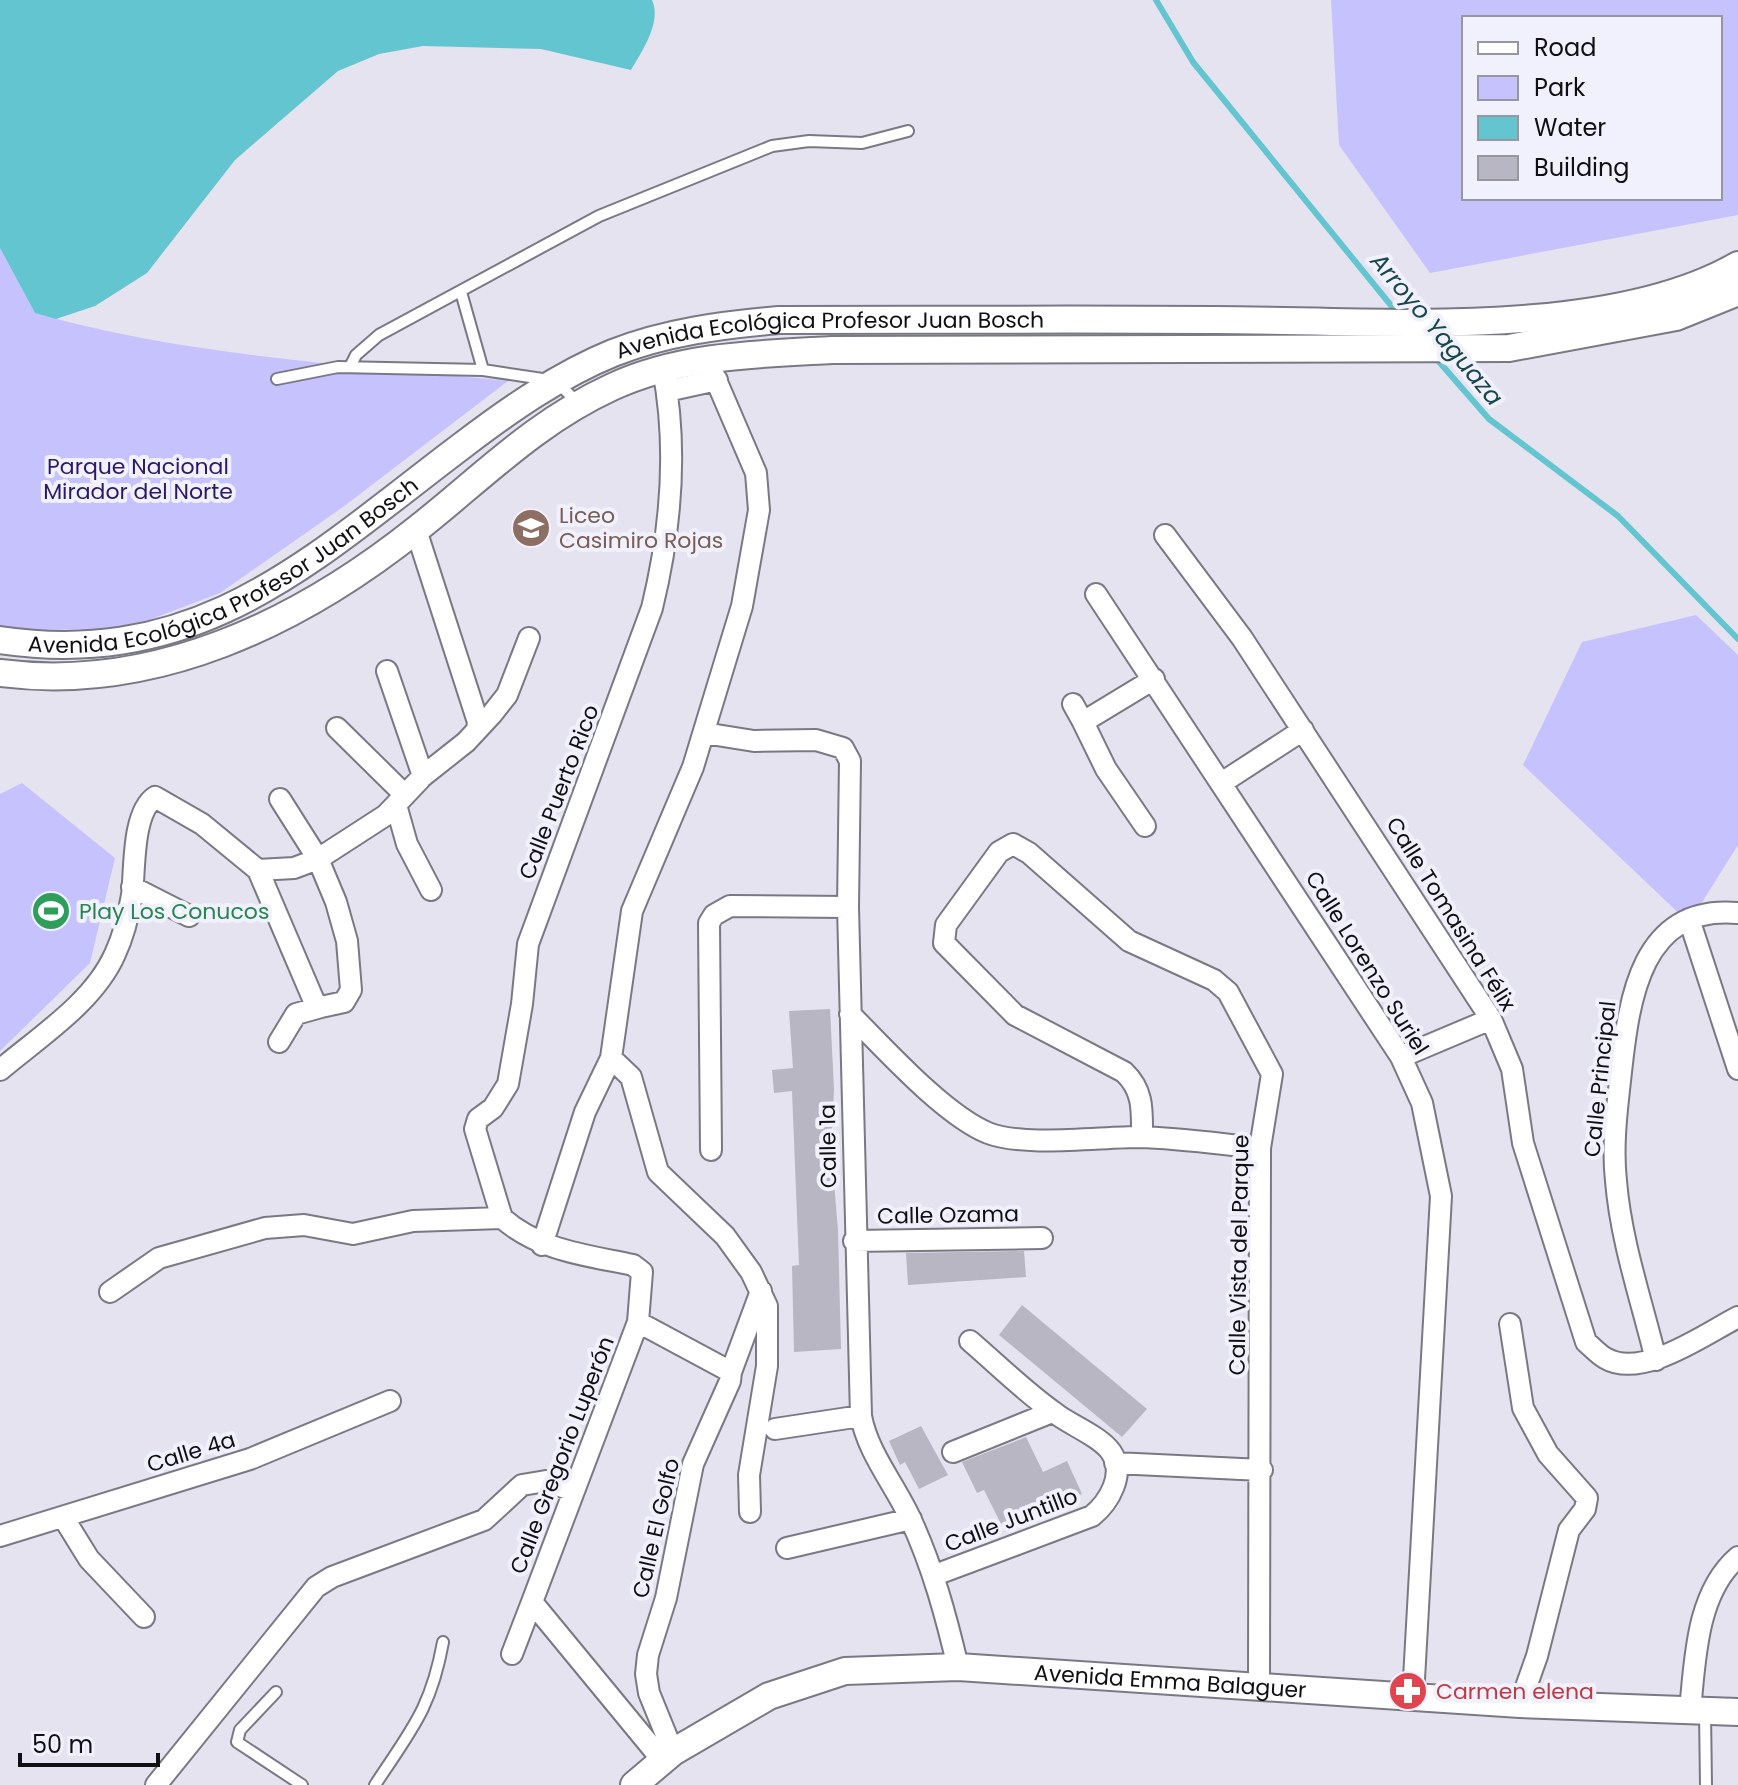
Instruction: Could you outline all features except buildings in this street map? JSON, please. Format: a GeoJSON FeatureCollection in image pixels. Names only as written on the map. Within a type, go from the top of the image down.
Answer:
{"type":"FeatureCollection","features":[{"type":"Feature","properties":{"kind":"street","name":"Avenida Ecológica Profesor Juan Bosch"},"geometry":{"type":"LineString","coordinates":[[0,640],[80,646],[158,634],[244,603],[293,573],[504,414],[556,381],[612,354],[718,326],[779,320],[1492,321],[1640,302],[1682,291],[1738,265]]}},
{"type":"Feature","properties":{"kind":"street","name":"Avenida Ecológica Profesor Juan Bosch"},"geometry":{"type":"LineString","coordinates":[[0,673],[85,677],[127,672],[221,645],[277,621],[320,596],[416,530],[516,444],[613,386],[665,380],[832,350],[1509,348],[1676,317],[1738,292]]}},
{"type":"Feature","properties":{"kind":"street"},"geometry":{"type":"LineString","coordinates":[[1215,350],[1216,320]]}},
{"type":"Feature","properties":{"kind":"street"},"geometry":{"type":"LineString","coordinates":[[542,1245],[585,1112],[611,1058],[632,911],[693,767],[742,606],[759,510],[759,490],[750,454],[712,370]]}},
{"type":"Feature","properties":{"kind":"street","name":"Calle Puerto Rico"},"geometry":{"type":"LineString","coordinates":[[502,1218],[475,1129],[478,1119],[493,1108],[508,1084],[528,944],[652,608],[663,562],[670,493],[672,449],[665,380]]}},
{"type":"Feature","properties":{"kind":"street"},"geometry":{"type":"LineString","coordinates":[[416,530],[478,722],[477,730]]}},
{"type":"Feature","properties":{"kind":"street","name":"Calle Tomasina Félix"},"geometry":{"type":"LineString","coordinates":[[1165,535],[1242,638],[1491,1019],[1512,1069],[1523,1143],[1586,1342],[1607,1360],[1629,1364],[1656,1360],[1738,1317]]}},
{"type":"Feature","properties":{"kind":"street","name":"Calle Lorenzo Suriel"},"geometry":{"type":"LineString","coordinates":[[1096,594],[1223,782],[1401,1057],[1422,1103],[1441,1196],[1413,1697]]}},
{"type":"Feature","properties":{"kind":"street"},"geometry":{"type":"LineString","coordinates":[[258,870],[294,868],[318,859],[400,800],[423,776],[441,765],[507,695],[529,638]]}},
{"type":"Feature","properties":{"kind":"street"},"geometry":{"type":"LineString","coordinates":[[387,671],[423,776]]}},
{"type":"Feature","properties":{"kind":"street"},"geometry":{"type":"LineString","coordinates":[[1083,722],[1154,679]]}},
{"type":"Feature","properties":{"kind":"street"},"geometry":{"type":"LineString","coordinates":[[1073,704],[1106,769],[1145,826]]}},
{"type":"Feature","properties":{"kind":"street"},"geometry":{"type":"LineString","coordinates":[[337,728],[400,800],[407,844],[431,890]]}},
{"type":"Feature","properties":{"kind":"street"},"geometry":{"type":"LineString","coordinates":[[1223,782],[1303,730]]}},
{"type":"Feature","properties":{"kind":"street","name":"Calle 1a"},"geometry":{"type":"LineString","coordinates":[[704,733],[754,741],[816,740],[843,748],[851,771],[848,907],[854,1241],[861,1416],[868,1442],[911,1519],[935,1575],[958,1667]]}},
{"type":"Feature","properties":{"kind":"street"},"geometry":{"type":"LineString","coordinates":[[0,1070],[90,992],[115,955],[132,887],[136,839],[148,802],[155,797],[202,824],[258,870],[275,916],[295,950],[314,1001],[321,1007]]}},
{"type":"Feature","properties":{"kind":"street"},"geometry":{"type":"LineString","coordinates":[[279,1042],[296,1014],[344,1002],[351,990],[347,941],[336,902],[318,859],[280,799]]}},
{"type":"Feature","properties":{"kind":"street","name":"Calle Vista del Parque"},"geometry":{"type":"LineString","coordinates":[[1142,1137],[1142,1099],[1135,1082],[1124,1072],[1015,1015],[944,943],[946,925],[999,852],[1013,844],[1029,853],[1129,941],[1214,980],[1228,992],[1272,1074],[1260,1148],[1262,1470],[1259,1686]]}},
{"type":"Feature","properties":{"kind":"street"},"geometry":{"type":"LineString","coordinates":[[132,887],[189,916]]}},
{"type":"Feature","properties":{"kind":"street"},"geometry":{"type":"LineString","coordinates":[[711,1150],[709,923],[714,915],[730,906],[848,907]]}},
{"type":"Feature","properties":{"kind":"street","name":"Calle Principal"},"geometry":{"type":"LineString","coordinates":[[1656,1360],[1616,1182],[1615,1138],[1627,1020],[1647,956],[1661,938],[1689,919],[1719,911],[1738,913]]}},
{"type":"Feature","properties":{"kind":"street"},"geometry":{"type":"LineString","coordinates":[[1689,919],[1738,1069]]}},
{"type":"Feature","properties":{"kind":"street"},"geometry":{"type":"LineString","coordinates":[[850,1014],[903,1067],[960,1116],[988,1133],[1021,1138],[1142,1137],[1260,1148]]}},
{"type":"Feature","properties":{"kind":"street"},"geometry":{"type":"LineString","coordinates":[[1401,1057],[1491,1019]]}},
{"type":"Feature","properties":{"kind":"street"},"geometry":{"type":"LineString","coordinates":[[611,1058],[631,1077],[658,1172],[725,1236],[761,1291],[769,1325],[767,1366],[749,1475],[750,1512]]}},
{"type":"Feature","properties":{"kind":"street"},"geometry":{"type":"LineString","coordinates":[[110,1292],[159,1258],[265,1228],[304,1225],[353,1234],[413,1221],[502,1218]]}},
{"type":"Feature","properties":{"kind":"street","name":"Calle Gregorio Luperón"},"geometry":{"type":"LineString","coordinates":[[502,1218],[522,1235],[542,1245],[633,1265],[642,1272],[644,1280],[638,1322],[532,1602],[668,1757]]}},
{"type":"Feature","properties":{"kind":"street","name":"Calle Ozama"},"geometry":{"type":"LineString","coordinates":[[854,1241],[1042,1238]]}},
{"type":"Feature","properties":{"kind":"street","name":"Calle El Golfo"},"geometry":{"type":"LineString","coordinates":[[668,1757],[649,1693],[646,1674],[648,1655],[666,1598],[693,1464],[730,1381],[761,1291]]}},
{"type":"Feature","properties":{"kind":"street"},"geometry":{"type":"LineString","coordinates":[[638,1322],[731,1372]]}},
{"type":"Feature","properties":{"kind":"street"},"geometry":{"type":"LineString","coordinates":[[1510,1324],[1523,1408],[1548,1454],[1587,1498],[1585,1509],[1569,1530],[1537,1656],[1520,1704]]}},
{"type":"Feature","properties":{"kind":"street"},"geometry":{"type":"LineString","coordinates":[[970,1341],[1052,1412],[1110,1451],[1115,1463],[1262,1470]]}},
{"type":"Feature","properties":{"kind":"street","name":"Calle 4a"},"geometry":{"type":"LineString","coordinates":[[0,1536],[250,1459],[390,1401]]}},
{"type":"Feature","properties":{"kind":"street"},"geometry":{"type":"LineString","coordinates":[[953,1452],[1052,1412]]}},
{"type":"Feature","properties":{"kind":"street"},"geometry":{"type":"LineString","coordinates":[[775,1429],[861,1416]]}},
{"type":"Feature","properties":{"kind":"street","name":"Calle Juntillo"},"geometry":{"type":"LineString","coordinates":[[935,1575],[1092,1516],[1106,1505],[1115,1484],[1115,1463]]}},
{"type":"Feature","properties":{"kind":"street"},"geometry":{"type":"LineString","coordinates":[[156,1785],[316,1587],[332,1577],[484,1520],[522,1485],[546,1481],[574,1491]]}},
{"type":"Feature","properties":{"kind":"street"},"geometry":{"type":"LineString","coordinates":[[63,1517],[89,1559],[144,1617]]}},
{"type":"Feature","properties":{"kind":"street"},"geometry":{"type":"LineString","coordinates":[[787,1548],[911,1519]]}},
{"type":"Feature","properties":{"kind":"street"},"geometry":{"type":"LineString","coordinates":[[1698,1711],[1696,1648],[1711,1596],[1738,1557]]}},
{"type":"Feature","properties":{"kind":"street"},"geometry":{"type":"LineString","coordinates":[[512,1654],[532,1602]]}},
{"type":"Feature","properties":{"kind":"street","name":"Avenida Emma Balaguer"},"geometry":{"type":"LineString","coordinates":[[634,1785],[668,1757],[769,1696],[845,1671],[958,1667],[1520,1704],[1738,1712]]}},
{"type":"Feature","properties":{"kind":"lane"},"geometry":{"type":"LineString","coordinates":[[350,367],[356,355],[379,335],[599,216],[772,146],[809,141],[862,143],[908,131]]}},
{"type":"Feature","properties":{"kind":"lane"},"geometry":{"type":"LineString","coordinates":[[461,292],[483,370]]}},
{"type":"Feature","properties":{"kind":"lane"},"geometry":{"type":"LineString","coordinates":[[277,379],[350,367],[483,370],[556,381],[579,405]]}},
{"type":"Feature","properties":{"kind":"lane"},"geometry":{"type":"LineString","coordinates":[[375,1785],[427,1707],[443,1642]]}},
{"type":"Feature","properties":{"kind":"lane"},"geometry":{"type":"LineString","coordinates":[[276,1692],[240,1730],[237,1742],[302,1785]]}},
{"type":"Feature","properties":{"kind":"lane"},"geometry":{"type":"LineString","coordinates":[[1698,1711],[1706,1785]]}},
{"type":"Feature","properties":{"kind":"green space"},"geometry":{"type":"Polygon","coordinates":[[[1331,0],[1738,0],[1738,215],[1430,273],[1339,145],[1331,0]]]}},
{"type":"Feature","properties":{"kind":"green space","name":"Parque Nacional Mirador del Norte"},"geometry":{"type":"Polygon","coordinates":[[[0,248],[35,313],[151,340],[210,349],[508,381],[343,507],[220,593],[128,628],[0,631],[0,248]]]}},
{"type":"Feature","properties":{"kind":"green space"},"geometry":{"type":"Polygon","coordinates":[[[1696,615],[1738,655],[1738,845],[1689,923],[1523,765],[1582,642],[1696,615]]]}},
{"type":"Feature","properties":{"kind":"green space","name":"Play Los Conucos"},"geometry":{"type":"Polygon","coordinates":[[[22,783],[115,858],[90,963],[0,1051],[0,794],[22,783]]]}},
{"type":"Feature","properties":{"kind":"water"},"geometry":{"type":"Polygon","coordinates":[[[0,0],[652,0],[654,18],[653,27],[631,70],[541,49],[423,46],[379,54],[338,71],[235,160],[147,273],[95,306],[56,319],[35,313],[0,248],[0,0]]]}},
{"type":"Feature","properties":{"kind":"waterway","name":"Arroyo Yaguaza"},"geometry":{"type":"LineString","coordinates":[[1156,0],[1193,62],[1398,314]]}},
{"type":"Feature","properties":{"kind":"waterway","name":"Arroyo Yaguaza"},"geometry":{"type":"LineString","coordinates":[[1434,356],[1489,419],[1618,516],[1738,639]]}},
{"type":"Feature","properties":{"kind":"place","name":"Liceo Casimiro Rojas"},"geometry":{"type":"Point","coordinates":[531,528]}},
{"type":"Feature","properties":{"kind":"place","name":"Play Los Conucos"},"geometry":{"type":"Point","coordinates":[51,911]}},
{"type":"Feature","properties":{"kind":"place","name":"Carmen elena"},"geometry":{"type":"Point","coordinates":[1408,1691]}}]}
